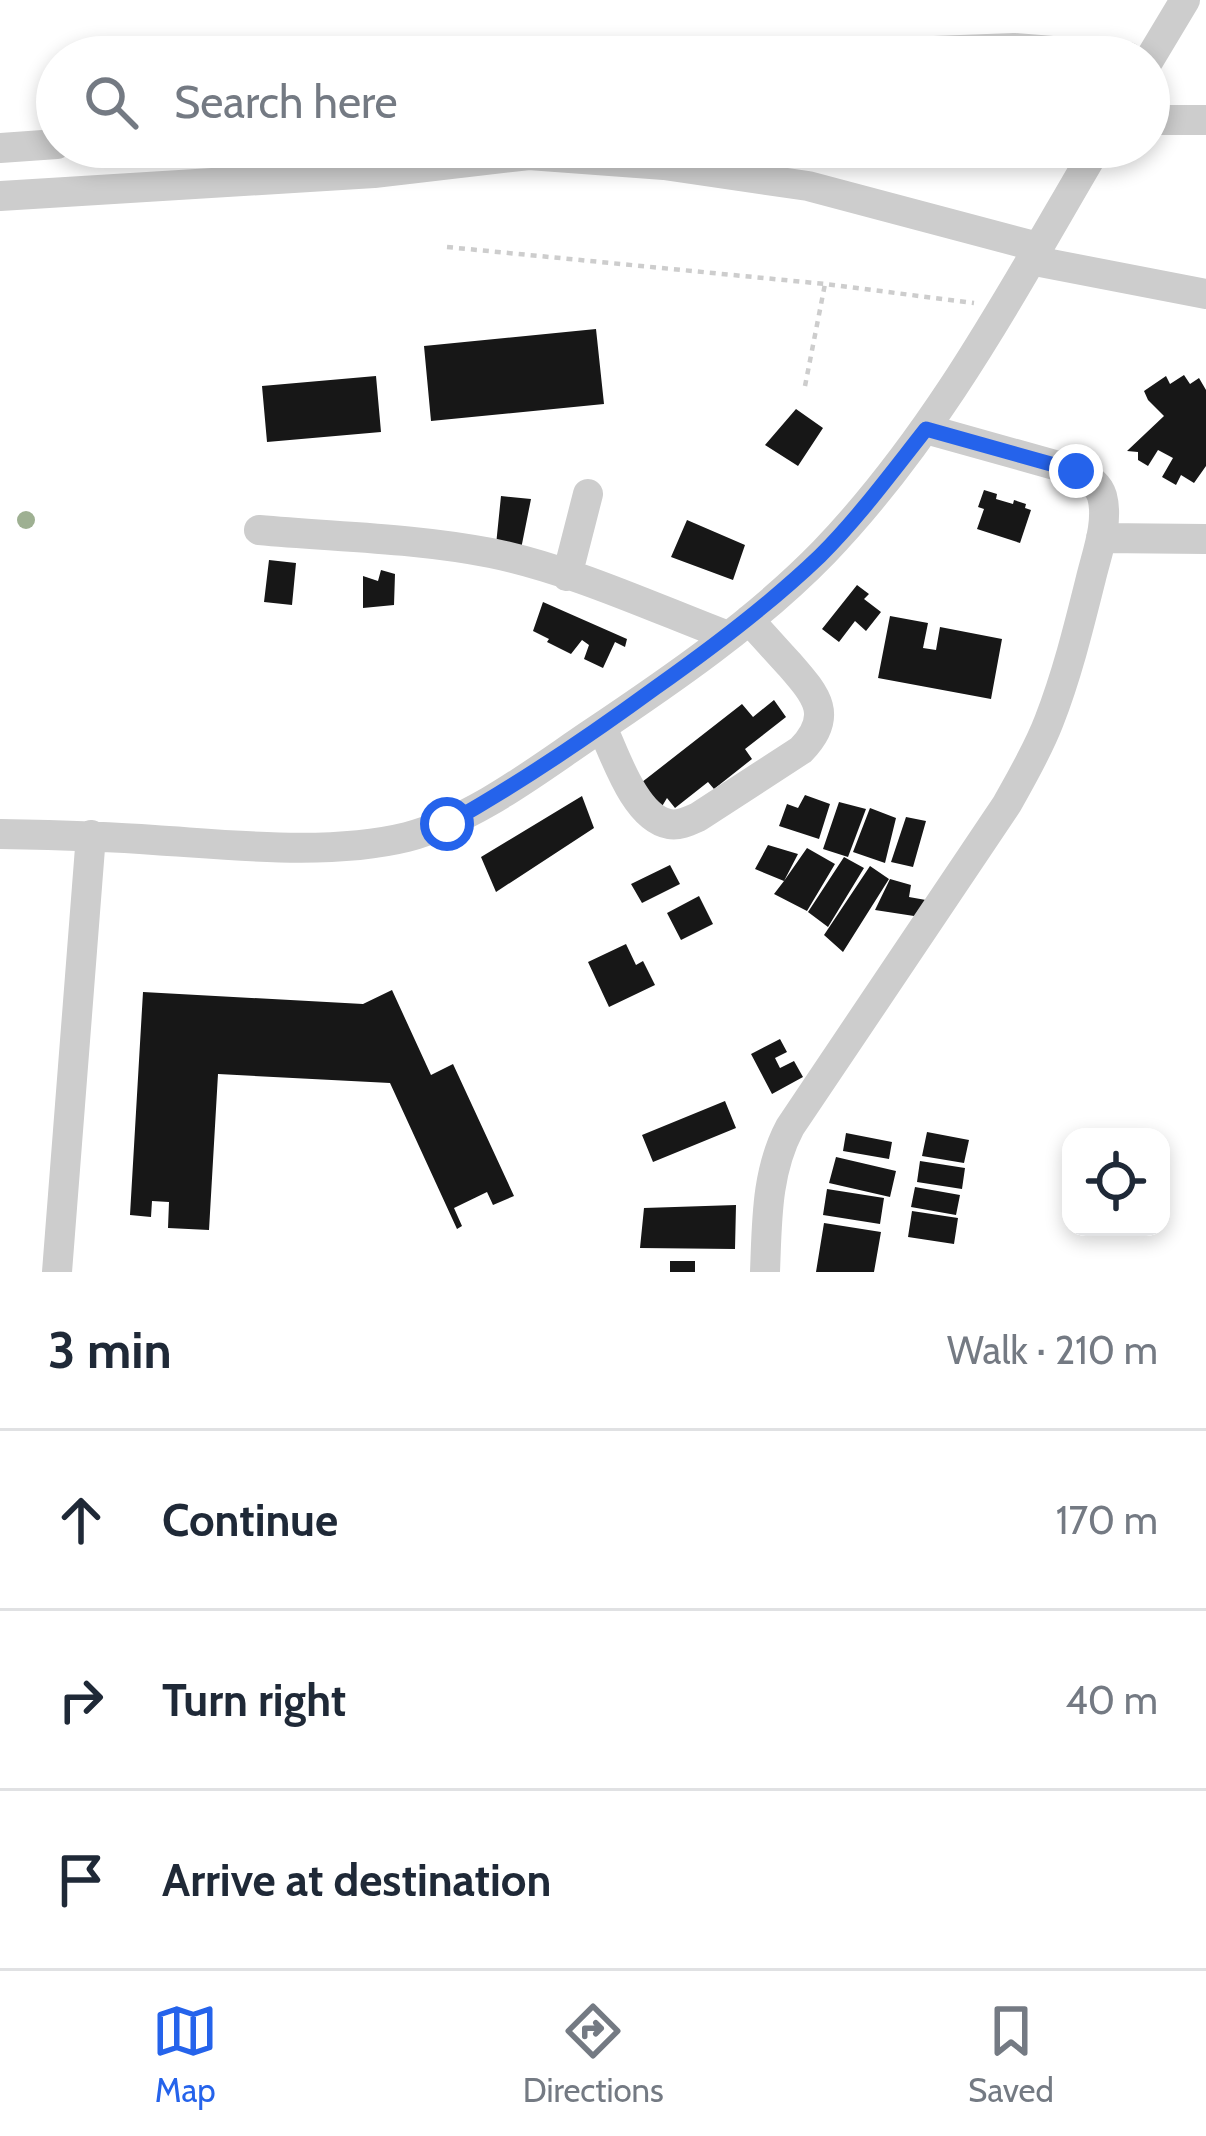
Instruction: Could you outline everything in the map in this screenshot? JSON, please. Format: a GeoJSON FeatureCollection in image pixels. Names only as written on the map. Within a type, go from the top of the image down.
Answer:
{"type":"FeatureCollection","features":[{"type":"Feature","properties":{"kind":"street"},"geometry":{"type":"LineString","coordinates":[[1163,36],[1184,0]]}},
{"type":"Feature","properties":{"kind":"street"},"geometry":{"type":"LineString","coordinates":[[1170,119],[1206,120]]}},
{"type":"Feature","properties":{"kind":"street"},"geometry":{"type":"LineString","coordinates":[[0,148],[36,145]]}},
{"type":"Feature","properties":{"kind":"street"},"geometry":{"type":"LineString","coordinates":[[0,196],[296,168]]}},
{"type":"Feature","properties":{"kind":"street"},"geometry":{"type":"LineString","coordinates":[[685,168],[808,186],[1034,253],[1206,295]]}},
{"type":"Feature","properties":{"kind":"street"},"geometry":{"type":"LineString","coordinates":[[0,834],[353,846],[447,824],[506,791],[739,628],[823,553],[926,429],[984,342],[1085,168]]}},
{"type":"Feature","properties":{"kind":"street"},"geometry":{"type":"LineString","coordinates":[[764,1272],[768,1206],[780,1146],[1007,804],[1030,762],[1072,654],[1101,538],[1101,491],[1076,471],[926,429]]}},
{"type":"Feature","properties":{"kind":"street"},"geometry":{"type":"LineString","coordinates":[[567,576],[588,494]]}},
{"type":"Feature","properties":{"kind":"street"},"geometry":{"type":"LineString","coordinates":[[259,530],[456,547],[530,563],[739,628],[811,689],[819,704],[820,722],[801,750],[685,823],[669,824],[652,817],[638,802],[602,727]]}},
{"type":"Feature","properties":{"kind":"street"},"geometry":{"type":"LineString","coordinates":[[1101,538],[1206,539]]}},
{"type":"Feature","properties":{"kind":"street"},"geometry":{"type":"LineString","coordinates":[[57,1272],[91,835]]}},
{"type":"Feature","properties":{"kind":"path"},"geometry":{"type":"LineString","coordinates":[[447,247],[825,284],[1004,307]]}},
{"type":"Feature","properties":{"kind":"path"},"geometry":{"type":"LineString","coordinates":[[805,386],[825,284]]}},
{"type":"Feature","properties":{"kind":"building"},"geometry":{"type":"Polygon","coordinates":[[[596,329],[604,404],[431,421],[424,346],[596,329]]]}},
{"type":"Feature","properties":{"kind":"building"},"geometry":{"type":"Polygon","coordinates":[[[1184,375],[1190,384],[1199,378],[1206,390],[1206,466],[1194,483],[1181,475],[1176,485],[1162,477],[1173,458],[1158,450],[1148,466],[1138,460],[1138,452],[1127,451],[1164,416],[1144,391],[1166,376],[1170,384],[1184,375]]]}},
{"type":"Feature","properties":{"kind":"building"},"geometry":{"type":"Polygon","coordinates":[[[376,376],[381,432],[267,442],[262,386],[376,376]]]}},
{"type":"Feature","properties":{"kind":"building"},"geometry":{"type":"Polygon","coordinates":[[[796,409],[823,428],[798,466],[765,445],[796,409]]]}},
{"type":"Feature","properties":{"kind":"building"},"geometry":{"type":"Polygon","coordinates":[[[984,490],[1031,510],[1020,543],[977,529],[984,490]]]}},
{"type":"Feature","properties":{"kind":"building"},"geometry":{"type":"Polygon","coordinates":[[[501,496],[531,499],[521,549],[496,545],[501,496]]]}},
{"type":"Feature","properties":{"kind":"building"},"geometry":{"type":"Polygon","coordinates":[[[687,520],[745,545],[733,580],[671,557],[687,520]]]}},
{"type":"Feature","properties":{"kind":"building"},"geometry":{"type":"Polygon","coordinates":[[[269,560],[296,563],[292,605],[264,602],[269,560]]]}},
{"type":"Feature","properties":{"kind":"building"},"geometry":{"type":"Polygon","coordinates":[[[381,570],[395,574],[394,605],[363,608],[363,576],[378,581],[381,570]]]}},
{"type":"Feature","properties":{"kind":"building"},"geometry":{"type":"Polygon","coordinates":[[[857,585],[869,594],[864,599],[881,612],[866,631],[855,621],[839,642],[822,629],[857,585]]]}},
{"type":"Feature","properties":{"kind":"building"},"geometry":{"type":"Polygon","coordinates":[[[543,602],[627,639],[625,647],[615,642],[603,668],[584,659],[589,645],[582,640],[571,654],[547,642],[533,631],[543,602]]]}},
{"type":"Feature","properties":{"kind":"building"},"geometry":{"type":"Polygon","coordinates":[[[890,616],[928,623],[923,648],[936,650],[940,627],[1002,639],[991,699],[878,678],[890,616]]]}},
{"type":"Feature","properties":{"kind":"building"},"geometry":{"type":"Polygon","coordinates":[[[774,700],[786,717],[745,749],[752,759],[714,789],[708,782],[675,808],[667,798],[658,813],[637,786],[742,704],[753,717],[774,700]]]}},
{"type":"Feature","properties":{"kind":"building"},"geometry":{"type":"Polygon","coordinates":[[[805,795],[830,804],[819,839],[779,826],[787,804],[798,808],[805,795]]]}},
{"type":"Feature","properties":{"kind":"building"},"geometry":{"type":"Polygon","coordinates":[[[582,796],[594,828],[496,892],[481,857],[582,796]]]}},
{"type":"Feature","properties":{"kind":"building"},"geometry":{"type":"Polygon","coordinates":[[[839,802],[866,809],[848,857],[823,849],[839,802]]]}},
{"type":"Feature","properties":{"kind":"building"},"geometry":{"type":"Polygon","coordinates":[[[870,808],[896,818],[885,863],[853,852],[870,808]]]}},
{"type":"Feature","properties":{"kind":"building"},"geometry":{"type":"Polygon","coordinates":[[[906,817],[926,821],[913,867],[891,862],[906,817]]]}},
{"type":"Feature","properties":{"kind":"building"},"geometry":{"type":"Polygon","coordinates":[[[768,845],[798,854],[784,881],[755,869],[768,845]]]}},
{"type":"Feature","properties":{"kind":"building"},"geometry":{"type":"Polygon","coordinates":[[[807,848],[835,864],[807,911],[774,894],[807,848]]]}},
{"type":"Feature","properties":{"kind":"building"},"geometry":{"type":"Polygon","coordinates":[[[844,857],[864,868],[828,927],[808,912],[844,857]]]}},
{"type":"Feature","properties":{"kind":"building"},"geometry":{"type":"Polygon","coordinates":[[[670,865],[680,884],[642,903],[631,884],[670,865]]]}},
{"type":"Feature","properties":{"kind":"building"},"geometry":{"type":"Polygon","coordinates":[[[870,866],[889,879],[843,952],[824,935],[870,866]]]}},
{"type":"Feature","properties":{"kind":"building"},"geometry":{"type":"Polygon","coordinates":[[[890,879],[911,885],[909,897],[937,902],[927,918],[875,910],[890,879]]]}},
{"type":"Feature","properties":{"kind":"building"},"geometry":{"type":"Polygon","coordinates":[[[699,896],[713,924],[681,940],[667,913],[699,896]]]}},
{"type":"Feature","properties":{"kind":"building"},"geometry":{"type":"Polygon","coordinates":[[[626,944],[636,965],[643,961],[655,985],[609,1007],[588,962],[626,944]]]}},
{"type":"Feature","properties":{"kind":"building"},"geometry":{"type":"Polygon","coordinates":[[[392,990],[431,1075],[453,1064],[514,1196],[493,1205],[487,1192],[454,1208],[462,1226],[457,1229],[390,1083],[218,1074],[209,1230],[168,1228],[169,1202],[152,1201],[151,1217],[130,1215],[143,992],[363,1004],[392,990]]]}},
{"type":"Feature","properties":{"kind":"building"},"geometry":{"type":"Polygon","coordinates":[[[780,1039],[787,1052],[775,1058],[780,1068],[794,1061],[803,1077],[772,1094],[751,1054],[780,1039]]]}},
{"type":"Feature","properties":{"kind":"building"},"geometry":{"type":"Polygon","coordinates":[[[725,1101],[736,1128],[653,1162],[642,1135],[725,1101]]]}},
{"type":"Feature","properties":{"kind":"building"},"geometry":{"type":"Polygon","coordinates":[[[927,1132],[969,1140],[964,1163],[922,1156],[927,1132]]]}},
{"type":"Feature","properties":{"kind":"building"},"geometry":{"type":"Polygon","coordinates":[[[846,1133],[892,1142],[889,1159],[843,1151],[846,1133]]]}},
{"type":"Feature","properties":{"kind":"building"},"geometry":{"type":"Polygon","coordinates":[[[836,1157],[896,1171],[890,1197],[829,1183],[836,1157]]]}},
{"type":"Feature","properties":{"kind":"building"},"geometry":{"type":"Polygon","coordinates":[[[920,1161],[965,1168],[962,1189],[917,1182],[920,1161]]]}},
{"type":"Feature","properties":{"kind":"building"},"geometry":{"type":"Polygon","coordinates":[[[915,1187],[960,1195],[956,1215],[911,1207],[915,1187]]]}},
{"type":"Feature","properties":{"kind":"building"},"geometry":{"type":"Polygon","coordinates":[[[827,1189],[884,1198],[880,1224],[823,1215],[827,1189]]]}},
{"type":"Feature","properties":{"kind":"building"},"geometry":{"type":"Polygon","coordinates":[[[736,1205],[735,1249],[640,1248],[644,1208],[736,1205]]]}},
{"type":"Feature","properties":{"kind":"building"},"geometry":{"type":"Polygon","coordinates":[[[912,1211],[958,1218],[954,1244],[908,1237],[912,1211]]]}},
{"type":"Feature","properties":{"kind":"building"},"geometry":{"type":"Polygon","coordinates":[[[824,1223],[881,1232],[874,1272],[816,1272],[824,1223]]]}},
{"type":"Feature","properties":{"kind":"building"},"geometry":{"type":"Polygon","coordinates":[[[670,1261],[695,1261],[695,1272],[670,1272],[670,1261]]]}},
{"type":"Feature","properties":{"kind":"route"},"geometry":{"type":"LineString","coordinates":[[447,824],[602,727],[749,620],[823,553],[926,429],[1076,471]]}}]}
